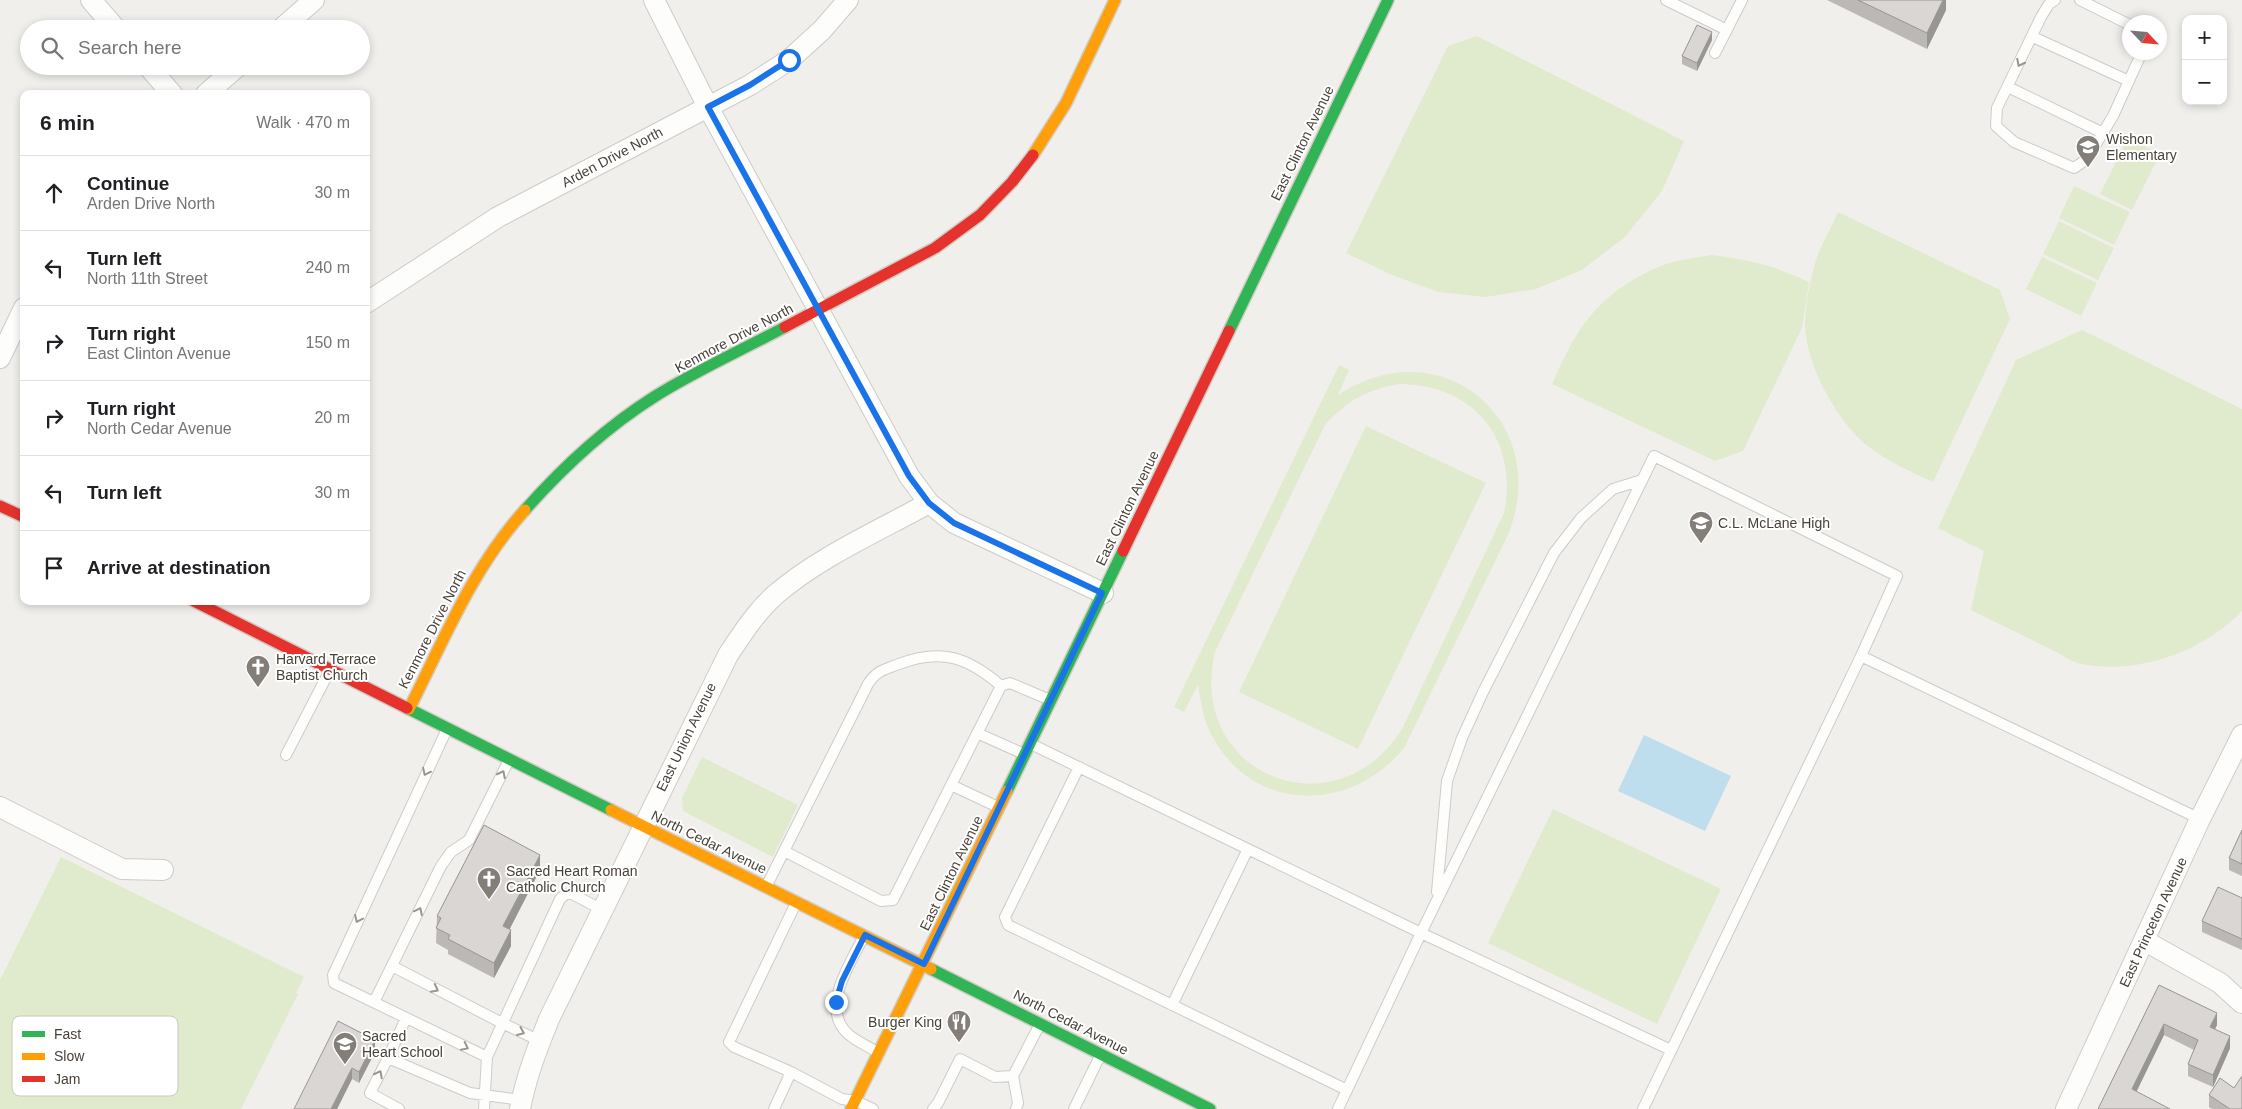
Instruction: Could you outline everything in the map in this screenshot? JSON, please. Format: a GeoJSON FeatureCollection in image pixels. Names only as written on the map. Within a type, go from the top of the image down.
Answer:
{"type":"FeatureCollection","features":[{"type":"Feature","properties":{"kind":"main road","name":"Kenmore Drive North"},"geometry":{"type":"LineString","coordinates":[[409,709],[478,572],[512,524],[552,480],[601,435],[654,396],[935,248],[980,215],[1012,182],[1043,142],[1066,103],[1116,0]]}},
{"type":"Feature","properties":{"kind":"main road","name":"East Clinton Avenue"},"geometry":{"type":"LineString","coordinates":[[853,1105],[924,964],[1388,0]]}},
{"type":"Feature","properties":{"kind":"main road"},"geometry":{"type":"LineString","coordinates":[[0,506],[20,515]]}},
{"type":"Feature","properties":{"kind":"main road","name":"North Cedar Avenue"},"geometry":{"type":"LineString","coordinates":[[202,605],[643,826],[924,964],[1210,1109]]}},
{"type":"Feature","properties":{"kind":"street"},"geometry":{"type":"LineString","coordinates":[[91,0],[108,20]]}},
{"type":"Feature","properties":{"kind":"street"},"geometry":{"type":"LineString","coordinates":[[291,20],[314,0]]}},
{"type":"Feature","properties":{"kind":"street"},"geometry":{"type":"LineString","coordinates":[[654,0],[708,107],[909,476],[929,503],[954,523],[1102,593]]}},
{"type":"Feature","properties":{"kind":"street","name":"Arden Drive North"},"geometry":{"type":"LineString","coordinates":[[370,300],[498,217],[750,85],[789,60],[822,30],[848,0]]}},
{"type":"Feature","properties":{"kind":"street"},"geometry":{"type":"LineString","coordinates":[[156,75],[169,90]]}},
{"type":"Feature","properties":{"kind":"street"},"geometry":{"type":"LineString","coordinates":[[211,90],[228,75]]}},
{"type":"Feature","properties":{"kind":"street"},"geometry":{"type":"LineString","coordinates":[[0,358],[20,316]]}},
{"type":"Feature","properties":{"kind":"street","name":"East Union Avenue"},"geometry":{"type":"LineString","coordinates":[[520,1104],[540,1041],[710,687],[728,654],[749,624],[774,596],[806,571],[929,503]]}},
{"type":"Feature","properties":{"kind":"street","name":"East Princeton Avenue"},"geometry":{"type":"LineString","coordinates":[[2066,1109],[2200,819],[2242,735]]}},
{"type":"Feature","properties":{"kind":"street"},"geometry":{"type":"LineString","coordinates":[[0,807],[122,869],[163,870]]}},
{"type":"Feature","properties":{"kind":"street"},"geometry":{"type":"LineString","coordinates":[[2145,941],[2220,983],[2242,1003]]}},
{"type":"Feature","properties":{"kind":"lane"},"geometry":{"type":"LineString","coordinates":[[1666,0],[1727,30]]}},
{"type":"Feature","properties":{"kind":"lane"},"geometry":{"type":"LineString","coordinates":[[1715,53],[1742,0]]}},
{"type":"Feature","properties":{"kind":"lane"},"geometry":{"type":"LineString","coordinates":[[2080,0],[2122,21]]}},
{"type":"Feature","properties":{"kind":"lane"},"geometry":{"type":"LineString","coordinates":[[2048,1],[2033,36],[1997,108],[1996,126],[2014,142],[2074,168],[2087,159],[2103,133],[2138,60]]}},
{"type":"Feature","properties":{"kind":"lane"},"geometry":{"type":"LineString","coordinates":[[2033,36],[2129,81]]}},
{"type":"Feature","properties":{"kind":"lane"},"geometry":{"type":"LineString","coordinates":[[2008,87],[2103,133]]}},
{"type":"Feature","properties":{"kind":"lane"},"geometry":{"type":"LineString","coordinates":[[1338,1109],[1420,933],[1654,456],[1897,576],[1861,656],[1643,1109]]}},
{"type":"Feature","properties":{"kind":"lane"},"geometry":{"type":"LineString","coordinates":[[1437,900],[1447,781],[1462,738],[1483,692],[1554,553],[1581,518],[1613,489],[1642,480]]}},
{"type":"Feature","properties":{"kind":"lane"},"geometry":{"type":"LineString","coordinates":[[766,887],[868,684],[876,672],[910,660],[932,655],[950,656],[986,672],[1001,686]]}},
{"type":"Feature","properties":{"kind":"lane"},"geometry":{"type":"LineString","coordinates":[[1861,656],[2200,819]]}},
{"type":"Feature","properties":{"kind":"lane"},"geometry":{"type":"LineString","coordinates":[[286,755],[330,669]]}},
{"type":"Feature","properties":{"kind":"lane"},"geometry":{"type":"LineString","coordinates":[[784,852],[881,901],[893,900],[1001,686],[1010,683],[1051,700]]}},
{"type":"Feature","properties":{"kind":"lane"},"geometry":{"type":"LineString","coordinates":[[447,728],[333,976],[334,983],[488,1057]]}},
{"type":"Feature","properties":{"kind":"lane"},"geometry":{"type":"LineString","coordinates":[[977,733],[1025,755]]}},
{"type":"Feature","properties":{"kind":"lane"},"geometry":{"type":"LineString","coordinates":[[1030,744],[1420,933],[1671,1050]]}},
{"type":"Feature","properties":{"kind":"lane"},"geometry":{"type":"LineString","coordinates":[[374,1002],[441,866],[451,852],[468,840],[510,758]]}},
{"type":"Feature","properties":{"kind":"lane"},"geometry":{"type":"LineString","coordinates":[[1079,767],[1005,917],[1008,926],[1346,1090]]}},
{"type":"Feature","properties":{"kind":"lane"},"geometry":{"type":"LineString","coordinates":[[951,785],[999,808]]}},
{"type":"Feature","properties":{"kind":"lane"},"geometry":{"type":"LineString","coordinates":[[1172,1005],[1248,849]]}},
{"type":"Feature","properties":{"kind":"lane"},"geometry":{"type":"LineString","coordinates":[[484,1109],[488,1057],[560,899],[566,894],[572,894],[603,910]]}},
{"type":"Feature","properties":{"kind":"lane"},"geometry":{"type":"LineString","coordinates":[[796,902],[728,1042],[734,1048],[791,1072],[853,1105],[872,1109]]}},
{"type":"Feature","properties":{"kind":"lane"},"geometry":{"type":"LineString","coordinates":[[865,935],[842,981],[836,1002],[842,1024],[847,1033],[880,1053]]}},
{"type":"Feature","properties":{"kind":"lane"},"geometry":{"type":"LineString","coordinates":[[392,966],[540,1041]]}},
{"type":"Feature","properties":{"kind":"lane"},"geometry":{"type":"LineString","coordinates":[[399,1109],[370,1093],[406,1018]]}},
{"type":"Feature","properties":{"kind":"lane"},"geometry":{"type":"LineString","coordinates":[[1016,1109],[1018,1102],[1014,1076],[1040,1023]]}},
{"type":"Feature","properties":{"kind":"lane"},"geometry":{"type":"LineString","coordinates":[[1074,1109],[1101,1054]]}},
{"type":"Feature","properties":{"kind":"lane"},"geometry":{"type":"LineString","coordinates":[[388,1058],[470,1093],[520,1104]]}},
{"type":"Feature","properties":{"kind":"lane"},"geometry":{"type":"LineString","coordinates":[[933,1109],[938,1103],[960,1059],[995,1077],[1014,1076]]}},
{"type":"Feature","properties":{"kind":"lane"},"geometry":{"type":"LineString","coordinates":[[774,1109],[791,1072]]}},
{"type":"Feature","properties":{"kind":"green space"},"geometry":{"type":"Polygon","coordinates":[[[1477,36],[1684,141],[1662,191],[1625,237],[1582,270],[1536,289],[1486,297],[1438,292],[1392,275],[1346,253],[1448,46],[1477,36]]]}},
{"type":"Feature","properties":{"kind":"green space"},"geometry":{"type":"Polygon","coordinates":[[[2128,138],[2160,154],[2132,210],[2100,194],[2128,138]]]}},
{"type":"Feature","properties":{"kind":"green space"},"geometry":{"type":"Polygon","coordinates":[[[2074,186],[2130,212],[2114,245],[2059,218],[2074,186]]]}},
{"type":"Feature","properties":{"kind":"green space"},"geometry":{"type":"Polygon","coordinates":[[[1838,212],[2000,290],[2010,319],[1933,482],[1884,457],[1857,436],[1834,407],[1816,373],[1806,337],[1806,304],[1818,254],[1838,212]]]}},
{"type":"Feature","properties":{"kind":"green space"},"geometry":{"type":"Polygon","coordinates":[[[2059,221],[2114,248],[2098,280],[2043,254],[2059,221]]]}},
{"type":"Feature","properties":{"kind":"green space"},"geometry":{"type":"Polygon","coordinates":[[[1711,255],[1761,264],[1784,271],[1809,282],[1802,328],[1743,451],[1715,461],[1552,384],[1582,327],[1604,301],[1637,277],[1649,271],[1678,261],[1711,255]]]}},
{"type":"Feature","properties":{"kind":"green space"},"geometry":{"type":"Polygon","coordinates":[[[2042,257],[2097,283],[2081,316],[2026,289],[2042,257]]]}},
{"type":"Feature","properties":{"kind":"green space"},"geometry":{"type":"Polygon","coordinates":[[[2082,330],[2242,409],[2242,611],[2226,626],[2189,649],[2147,663],[2103,667],[2077,663],[1971,610],[1984,551],[1938,528],[2016,360],[2082,330]]]}},
{"type":"Feature","properties":{"kind":"green space"},"geometry":{"type":"Polygon","coordinates":[[[1339,365],[1349,370],[1338,395],[1377,377],[1414,372],[1449,379],[1479,397],[1502,423],[1515,455],[1518,493],[1508,535],[1404,748],[1382,769],[1358,785],[1331,793],[1304,796],[1277,791],[1252,780],[1230,762],[1206,724],[1198,685],[1184,712],[1174,707],[1339,365]],[[1400,384],[1378,389],[1358,397],[1341,409],[1325,425],[1215,652],[1212,695],[1223,731],[1244,759],[1273,776],[1307,784],[1342,779],[1375,760],[1403,727],[1504,513],[1507,486],[1504,462],[1497,440],[1485,421],[1469,406],[1450,394],[1426,387],[1400,384]]]}},
{"type":"Feature","properties":{"kind":"green space"},"geometry":{"type":"Polygon","coordinates":[[[1366,426],[1486,483],[1358,749],[1239,692],[1366,426]]]}},
{"type":"Feature","properties":{"kind":"green space"},"geometry":{"type":"Polygon","coordinates":[[[702,757],[798,805],[773,857],[683,811],[682,798],[702,757]]]}},
{"type":"Feature","properties":{"kind":"green space"},"geometry":{"type":"Polygon","coordinates":[[[1553,809],[1721,889],[1657,1024],[1488,943],[1553,809]]]}},
{"type":"Feature","properties":{"kind":"green space"},"geometry":{"type":"Polygon","coordinates":[[[61,857],[304,977],[296,993],[298,994],[241,1109],[0,1109],[0,980],[61,857]]]}},
{"type":"Feature","properties":{"kind":"water"},"geometry":{"type":"Polygon","coordinates":[[[1644,735],[1731,776],[1705,831],[1618,791],[1644,735]]]}},
{"type":"Feature","properties":{"kind":"building"},"geometry":{"type":"Polygon","coordinates":[[[1858,0],[1943,0],[1927,33],[1858,0]]]}},
{"type":"Feature","properties":{"kind":"building"},"geometry":{"type":"Polygon","coordinates":[[[1697,25],[1712,32],[1697,63],[1682,56],[1697,25]]]}},
{"type":"Feature","properties":{"kind":"building","name":"Sacred Heart Roman Catholic Church"},"geometry":{"type":"Polygon","coordinates":[[[484,825],[540,855],[503,926],[511,930],[494,963],[448,939],[450,935],[436,928],[441,918],[437,916],[484,825]]]}},
{"type":"Feature","properties":{"kind":"building"},"geometry":{"type":"Polygon","coordinates":[[[2242,830],[2242,864],[2229,858],[2242,830]]]}},
{"type":"Feature","properties":{"kind":"building"},"geometry":{"type":"Polygon","coordinates":[[[2218,887],[2242,898],[2242,939],[2202,921],[2218,887]]]}},
{"type":"Feature","properties":{"kind":"building"},"geometry":{"type":"Polygon","coordinates":[[[2159,985],[2217,1013],[2210,1027],[2230,1036],[2213,1075],[2188,1064],[2198,1040],[2164,1024],[2132,1089],[2170,1109],[2098,1109],[2159,985]]]}},
{"type":"Feature","properties":{"kind":"building","name":"Sacred Heart School"},"geometry":{"type":"Polygon","coordinates":[[[338,1021],[375,1040],[359,1072],[352,1068],[331,1109],[294,1109],[338,1021]]]}},
{"type":"Feature","properties":{"kind":"building"},"geometry":{"type":"Polygon","coordinates":[[[2242,1076],[2242,1109],[2230,1109],[2209,1095],[2220,1078],[2234,1088],[2242,1076]]]}},
{"type":"Feature","properties":{"kind":"traffic: fast"},"geometry":{"type":"LineString","coordinates":[[1229,331],[1388,0]]}},
{"type":"Feature","properties":{"kind":"traffic: fast"},"geometry":{"type":"LineString","coordinates":[[525,510],[585,449],[636,409],[686,378],[785,327]]}},
{"type":"Feature","properties":{"kind":"traffic: fast"},"geometry":{"type":"LineString","coordinates":[[1007,791],[1123,551]]}},
{"type":"Feature","properties":{"kind":"traffic: fast"},"geometry":{"type":"LineString","coordinates":[[407,708],[611,810]]}},
{"type":"Feature","properties":{"kind":"traffic: fast"},"geometry":{"type":"LineString","coordinates":[[931,969],[1210,1109]]}},
{"type":"Feature","properties":{"kind":"traffic: slow"},"geometry":{"type":"LineString","coordinates":[[1033,155],[1066,103],[1115,0]]}},
{"type":"Feature","properties":{"kind":"traffic: slow"},"geometry":{"type":"LineString","coordinates":[[409,709],[447,631],[475,580],[490,555],[525,510]]}},
{"type":"Feature","properties":{"kind":"traffic: slow"},"geometry":{"type":"LineString","coordinates":[[851,1109],[1007,791]]}},
{"type":"Feature","properties":{"kind":"traffic: slow"},"geometry":{"type":"LineString","coordinates":[[611,810],[931,969]]}},
{"type":"Feature","properties":{"kind":"traffic: jam"},"geometry":{"type":"LineString","coordinates":[[785,327],[935,248],[980,215],[1012,182],[1033,155]]}},
{"type":"Feature","properties":{"kind":"traffic: jam"},"geometry":{"type":"LineString","coordinates":[[1123,551],[1229,331]]}},
{"type":"Feature","properties":{"kind":"traffic: jam"},"geometry":{"type":"LineString","coordinates":[[0,506],[20,515]]}},
{"type":"Feature","properties":{"kind":"traffic: jam"},"geometry":{"type":"LineString","coordinates":[[202,605],[407,708]]}},
{"type":"Feature","properties":{"kind":"place","name":"Wishon Elementary"},"geometry":{"type":"Point","coordinates":[2088,168]}},
{"type":"Feature","properties":{"kind":"place","name":"C.L. McLane High"},"geometry":{"type":"Point","coordinates":[1701,544]}},
{"type":"Feature","properties":{"kind":"place","name":"Harvard Terrace Baptist Church"},"geometry":{"type":"Point","coordinates":[258,688]}},
{"type":"Feature","properties":{"kind":"place","name":"Sacred Heart Roman Catholic Church"},"geometry":{"type":"Point","coordinates":[489,900]}},
{"type":"Feature","properties":{"kind":"place","name":"Burger King"},"geometry":{"type":"Point","coordinates":[959,1043]}},
{"type":"Feature","properties":{"kind":"place","name":"Sacred Heart School"},"geometry":{"type":"Point","coordinates":[345,1065]}},
{"type":"Feature","properties":{"kind":"route"},"geometry":{"type":"LineString","coordinates":[[789,60],[750,85],[708,107],[909,476],[929,503],[954,523],[1102,593],[924,964],[865,935],[842,981],[836,1002]]}}]}
